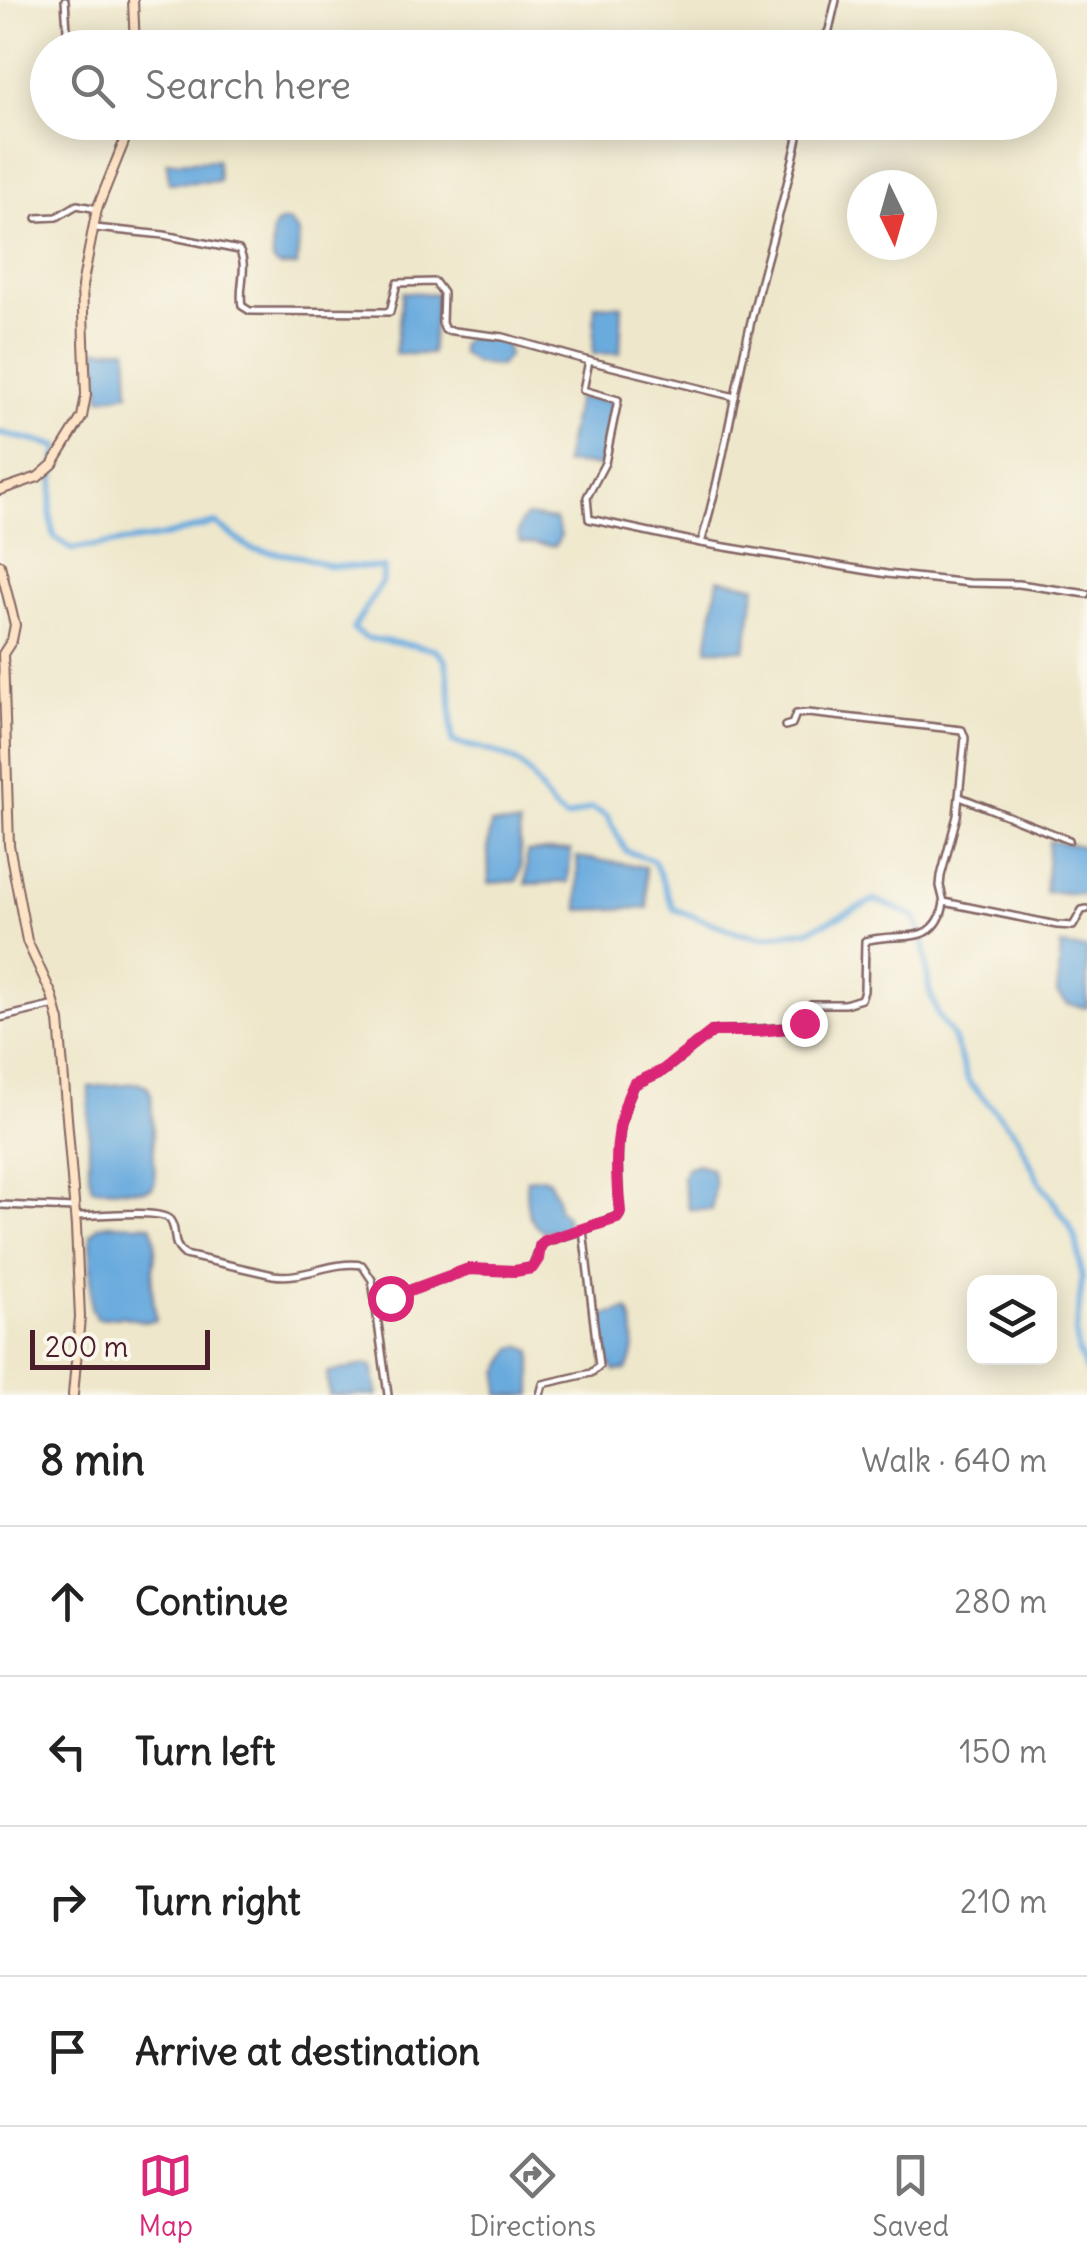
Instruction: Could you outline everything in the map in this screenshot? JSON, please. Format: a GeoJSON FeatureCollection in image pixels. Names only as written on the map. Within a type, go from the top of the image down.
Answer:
{"type":"FeatureCollection","features":[{"type":"Feature","properties":{"kind":"street"},"geometry":{"type":"LineString","coordinates":[[65,0],[67,30]]}},
{"type":"Feature","properties":{"kind":"street"},"geometry":{"type":"LineString","coordinates":[[133,0],[134,30]]}},
{"type":"Feature","properties":{"kind":"street"},"geometry":{"type":"LineString","coordinates":[[828,30],[836,0]]}},
{"type":"Feature","properties":{"kind":"street"},"geometry":{"type":"LineString","coordinates":[[0,490],[38,477],[53,464],[82,417],[86,394],[82,286],[97,209],[125,140]]}},
{"type":"Feature","properties":{"kind":"street"},"geometry":{"type":"LineString","coordinates":[[701,542],[796,140]]}},
{"type":"Feature","properties":{"kind":"street"},"geometry":{"type":"LineString","coordinates":[[37,218],[56,217],[77,205],[97,209]]}},
{"type":"Feature","properties":{"kind":"street"},"geometry":{"type":"LineString","coordinates":[[94,228],[164,235],[239,250],[244,261],[240,298],[242,306],[250,312],[390,312],[397,283],[434,282],[443,293],[445,330],[503,337],[735,397]]}},
{"type":"Feature","properties":{"kind":"street"},"geometry":{"type":"LineString","coordinates":[[588,361],[584,392],[618,400],[606,463],[587,496],[589,519],[888,574],[1019,584],[1087,594]]}},
{"type":"Feature","properties":{"kind":"street"},"geometry":{"type":"LineString","coordinates":[[0,565],[15,625],[3,654],[4,794],[9,845],[27,941],[55,1004],[75,1212],[80,1317],[73,1395]]}},
{"type":"Feature","properties":{"kind":"street"},"geometry":{"type":"LineString","coordinates":[[377,1302],[469,1269],[532,1268],[542,1243],[620,1216],[617,1148],[622,1117],[634,1084],[662,1071],[708,1032],[801,1027],[812,1004],[845,1004],[861,999],[865,941],[929,931],[941,916],[941,876],[960,797],[965,738],[962,730],[808,713],[796,714],[792,724],[784,726]]}},
{"type":"Feature","properties":{"kind":"street"},"geometry":{"type":"LineString","coordinates":[[960,797],[1069,840]]}},
{"type":"Feature","properties":{"kind":"street"},"geometry":{"type":"LineString","coordinates":[[944,902],[1057,926],[1073,926],[1082,910],[1087,910]]}},
{"type":"Feature","properties":{"kind":"street"},"geometry":{"type":"LineString","coordinates":[[0,1018],[55,1004]]}},
{"type":"Feature","properties":{"kind":"street"},"geometry":{"type":"LineString","coordinates":[[0,1205],[166,1216],[175,1245],[185,1256],[274,1275],[294,1276],[347,1264],[362,1265],[371,1276],[377,1302],[388,1395]]}},
{"type":"Feature","properties":{"kind":"street"},"geometry":{"type":"LineString","coordinates":[[540,1395],[542,1384],[591,1374],[599,1366],[583,1230]]}},
{"type":"Feature","properties":{"kind":"water"},"geometry":{"type":"Polygon","coordinates":[[[217,160],[219,181],[169,183],[167,162],[217,160]]]}},
{"type":"Feature","properties":{"kind":"water"},"geometry":{"type":"Polygon","coordinates":[[[283,221],[290,222],[299,234],[297,266],[279,266],[273,261],[272,232],[283,221]]]}},
{"type":"Feature","properties":{"kind":"water"},"geometry":{"type":"Polygon","coordinates":[[[403,292],[437,294],[431,354],[395,354],[403,292]]]}},
{"type":"Feature","properties":{"kind":"water"},"geometry":{"type":"Polygon","coordinates":[[[595,305],[622,306],[620,353],[593,354],[595,305]]]}},
{"type":"Feature","properties":{"kind":"water"},"geometry":{"type":"Polygon","coordinates":[[[467,338],[498,338],[506,344],[508,356],[500,366],[475,363],[461,353],[461,344],[467,338]]]}},
{"type":"Feature","properties":{"kind":"water"},"geometry":{"type":"Polygon","coordinates":[[[127,348],[129,393],[101,398],[96,350],[127,348]]]}},
{"type":"Feature","properties":{"kind":"water"},"geometry":{"type":"Polygon","coordinates":[[[577,398],[612,401],[601,466],[564,463],[577,398]]]}},
{"type":"Feature","properties":{"kind":"water"},"geometry":{"type":"Polygon","coordinates":[[[527,516],[555,520],[561,535],[555,546],[520,542],[519,528],[527,516]]]}},
{"type":"Feature","properties":{"kind":"water"},"geometry":{"type":"Polygon","coordinates":[[[718,579],[756,586],[745,650],[707,649],[718,579]]]}},
{"type":"Feature","properties":{"kind":"water"},"geometry":{"type":"Polygon","coordinates":[[[491,824],[519,825],[521,868],[517,881],[489,883],[491,824]]]}},
{"type":"Feature","properties":{"kind":"water"},"geometry":{"type":"Polygon","coordinates":[[[1049,841],[1087,847],[1084,894],[1045,892],[1049,841]]]}},
{"type":"Feature","properties":{"kind":"water"},"geometry":{"type":"Polygon","coordinates":[[[571,850],[568,882],[526,884],[527,852],[571,850]]]}},
{"type":"Feature","properties":{"kind":"water"},"geometry":{"type":"Polygon","coordinates":[[[577,857],[645,867],[648,908],[579,910],[577,857]]]}},
{"type":"Feature","properties":{"kind":"water"},"geometry":{"type":"Polygon","coordinates":[[[1061,946],[1087,949],[1087,1008],[1068,1004],[1057,994],[1061,946]]]}},
{"type":"Feature","properties":{"kind":"water"},"geometry":{"type":"Polygon","coordinates":[[[139,1083],[147,1086],[151,1094],[155,1182],[145,1190],[92,1188],[89,1087],[139,1083]]]}},
{"type":"Feature","properties":{"kind":"water"},"geometry":{"type":"Polygon","coordinates":[[[697,1164],[711,1168],[715,1183],[712,1210],[689,1209],[682,1177],[687,1168],[697,1164]]]}},
{"type":"Feature","properties":{"kind":"water"},"geometry":{"type":"Polygon","coordinates":[[[527,1179],[549,1180],[558,1209],[566,1216],[566,1229],[544,1231],[530,1216],[527,1179]]]}},
{"type":"Feature","properties":{"kind":"water"},"geometry":{"type":"Polygon","coordinates":[[[151,1225],[155,1239],[152,1285],[156,1320],[96,1318],[91,1307],[91,1234],[99,1226],[151,1225]]]}},
{"type":"Feature","properties":{"kind":"water"},"geometry":{"type":"Polygon","coordinates":[[[628,1310],[634,1349],[626,1370],[615,1371],[604,1357],[601,1316],[628,1310]]]}},
{"type":"Feature","properties":{"kind":"water"},"geometry":{"type":"Polygon","coordinates":[[[521,1346],[532,1351],[532,1395],[499,1395],[499,1372],[513,1348],[521,1346]]]}},
{"type":"Feature","properties":{"kind":"water"},"geometry":{"type":"Polygon","coordinates":[[[372,1366],[378,1395],[329,1395],[327,1373],[372,1366]]]}},
{"type":"Feature","properties":{"kind":"waterway"},"geometry":{"type":"LineString","coordinates":[[0,433],[58,446],[50,511],[54,537],[72,549],[160,537],[215,523],[251,549],[330,566],[384,568],[382,582],[353,629],[366,638],[435,649],[446,661],[452,742],[519,764],[554,808],[567,818],[591,808],[607,816],[626,851],[654,861],[674,909],[739,933],[763,937],[809,930],[875,900],[914,916],[924,941],[929,989],[938,1015],[953,1037],[968,1081],[1017,1135],[1039,1181],[1069,1224],[1077,1243],[1082,1280],[1076,1333],[1087,1372]]}},
{"type":"Feature","properties":{"kind":"route"},"geometry":{"type":"LineString","coordinates":[[390,1298],[469,1269],[532,1268],[545,1241],[617,1218],[617,1148],[622,1117],[634,1084],[662,1071],[708,1032],[801,1027],[804,1023]]}}]}
